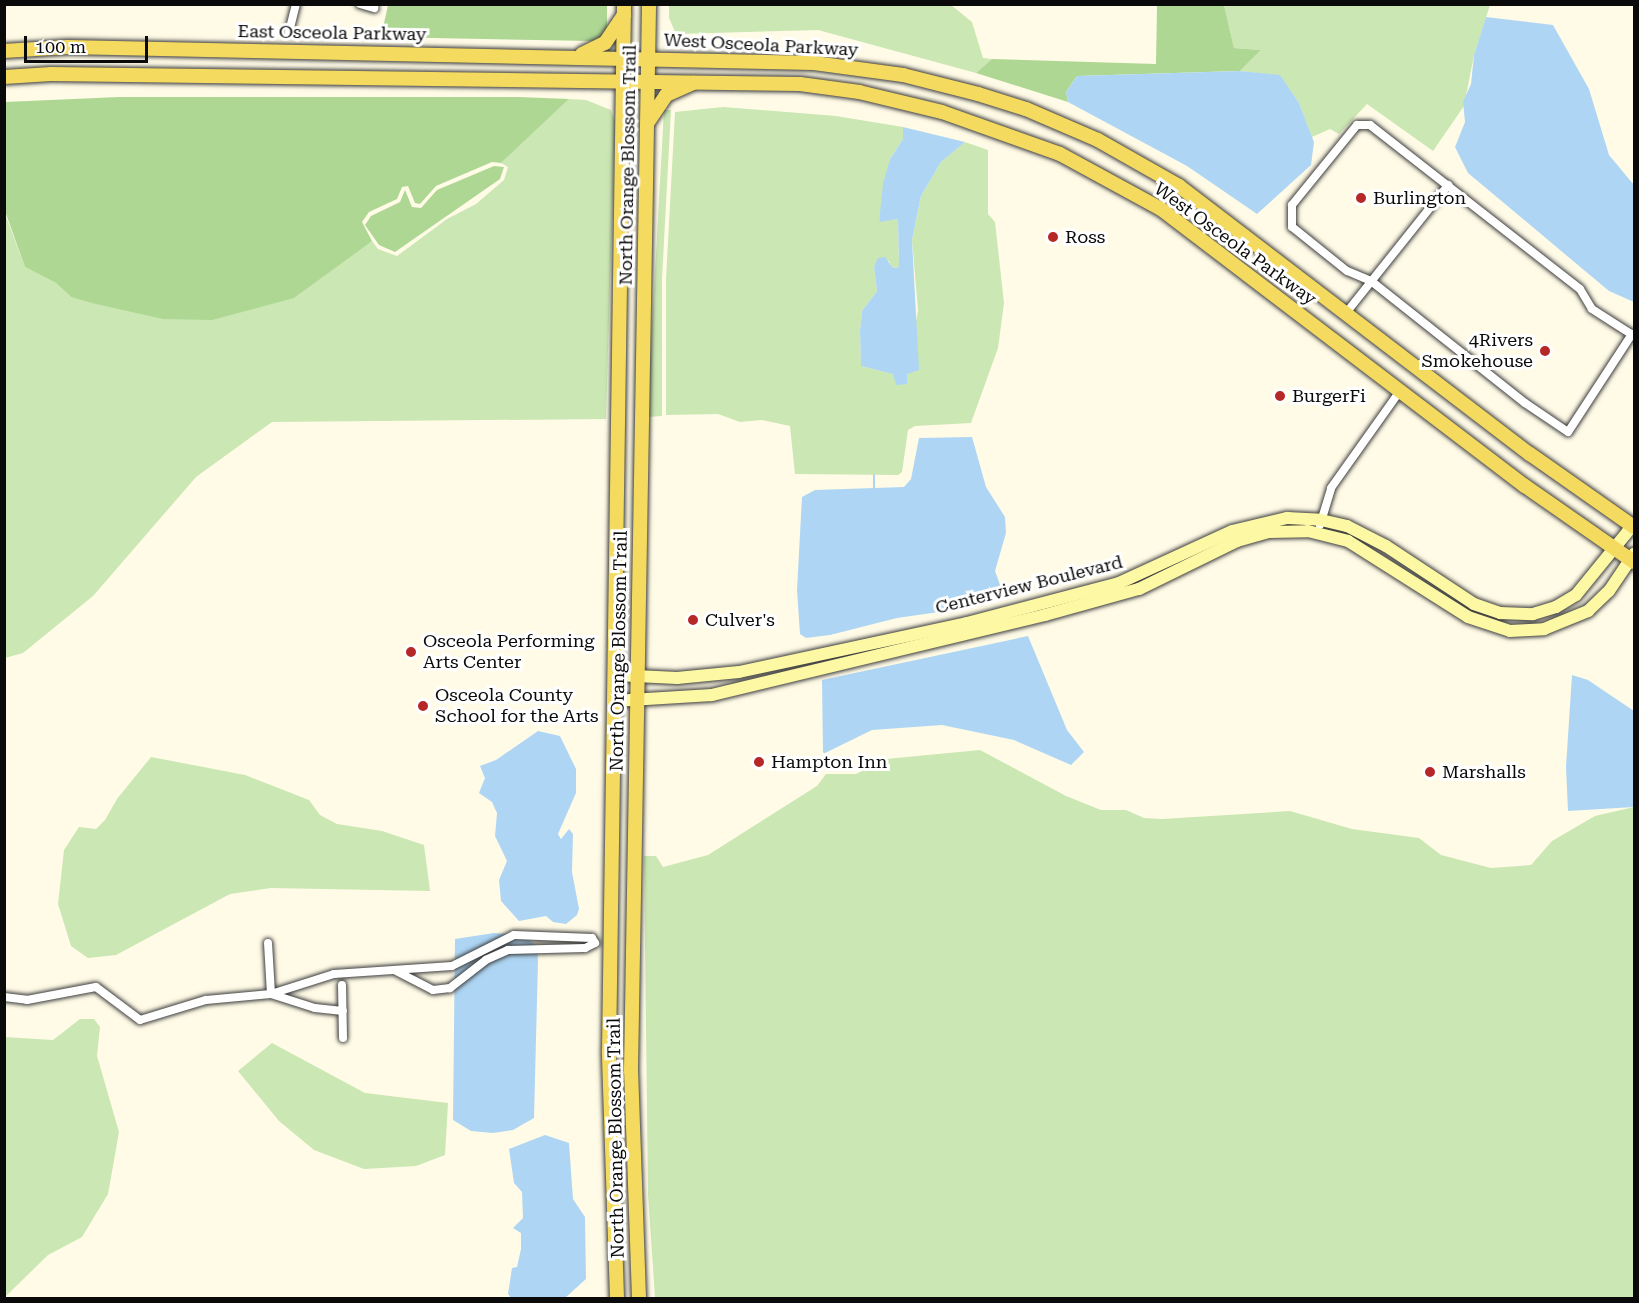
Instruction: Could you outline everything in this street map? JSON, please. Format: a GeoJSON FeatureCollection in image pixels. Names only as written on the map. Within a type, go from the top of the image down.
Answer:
{"type":"FeatureCollection","features":[{"type":"Feature","properties":{"kind":"main road","name":"North Orange Blossom Trail"},"geometry":{"type":"LineString","coordinates":[[639,1299],[632,1161],[632,982],[649,4]]}},
{"type":"Feature","properties":{"kind":"main road","name":"North Orange Blossom Trail"},"geometry":{"type":"LineString","coordinates":[[619,1299],[615,1274],[610,950],[624,10]]}},
{"type":"Feature","properties":{"kind":"main road"},"geometry":{"type":"LineString","coordinates":[[574,57],[605,43],[624,10]]}},
{"type":"Feature","properties":{"kind":"main road","name":"East Osceola Parkway"},"geometry":{"type":"LineString","coordinates":[[4,51],[68,47],[623,58]]}},
{"type":"Feature","properties":{"kind":"main road","name":"West Osceola Parkway"},"geometry":{"type":"LineString","coordinates":[[623,58],[861,68],[941,83],[1026,109],[1098,141],[1179,186],[1530,454],[1634,526]]}},
{"type":"Feature","properties":{"kind":"main road"},"geometry":{"type":"LineString","coordinates":[[4,77],[51,74],[622,79]]}},
{"type":"Feature","properties":{"kind":"main road","name":"West Osceola Parkway"},"geometry":{"type":"LineString","coordinates":[[622,79],[800,84],[859,92],[942,112],[1060,154],[1128,189],[1198,235],[1400,391],[1615,549],[1633,558]]}},
{"type":"Feature","properties":{"kind":"main road"},"geometry":{"type":"LineString","coordinates":[[647,125],[666,95],[679,87],[703,81]]}},
{"type":"Feature","properties":{"kind":"main road"},"geometry":{"type":"LineString","coordinates":[[610,950],[624,960],[632,982]]}},
{"type":"Feature","properties":{"kind":"street"},"geometry":{"type":"LineString","coordinates":[[290,32],[296,4]]}},
{"type":"Feature","properties":{"kind":"street"},"geometry":{"type":"LineString","coordinates":[[360,4],[374,8]]}},
{"type":"Feature","properties":{"kind":"street"},"geometry":{"type":"LineString","coordinates":[[1362,123],[1377,129],[1448,184],[1580,289],[1592,309],[1633,335],[1568,432],[1525,403],[1371,281],[1347,271],[1292,227],[1292,205],[1362,123]]}},
{"type":"Feature","properties":{"kind":"street"},"geometry":{"type":"LineString","coordinates":[[1346,313],[1448,184]]}},
{"type":"Feature","properties":{"kind":"street"},"geometry":{"type":"LineString","coordinates":[[1319,533],[1331,488],[1400,391]]}},
{"type":"Feature","properties":{"kind":"street","name":"Centerview Boulevard"},"geometry":{"type":"LineString","coordinates":[[1136,583],[1244,527],[1272,520],[1321,520],[1363,533],[1474,604],[1512,615],[1545,611],[1568,601],[1584,588],[1634,526]]}},
{"type":"Feature","properties":{"kind":"street","name":"Centerview Boulevard"},"geometry":{"type":"LineString","coordinates":[[614,700],[712,695],[783,670],[1136,583],[1252,536],[1288,531],[1319,533],[1367,550],[1468,617],[1510,631],[1544,629],[1581,615],[1609,591],[1633,558]]}},
{"type":"Feature","properties":{"kind":"street"},"geometry":{"type":"LineString","coordinates":[[1510,631],[1512,615]]}},
{"type":"Feature","properties":{"kind":"street","name":"Centerview Boulevard"},"geometry":{"type":"LineString","coordinates":[[615,675],[705,676],[783,670]]}},
{"type":"Feature","properties":{"kind":"street"},"geometry":{"type":"LineString","coordinates":[[4,997],[27,1000],[96,987],[140,1020],[206,1000],[271,994],[334,974],[396,972],[433,990],[450,988],[463,976],[508,950],[585,948],[595,943],[592,938],[514,935],[456,964],[405,966],[396,972]]}},
{"type":"Feature","properties":{"kind":"street"},"geometry":{"type":"LineString","coordinates":[[268,943],[271,994]]}},
{"type":"Feature","properties":{"kind":"street"},"geometry":{"type":"LineString","coordinates":[[456,964],[462,967],[463,976]]}},
{"type":"Feature","properties":{"kind":"street"},"geometry":{"type":"LineString","coordinates":[[425,985],[423,972],[430,966]]}},
{"type":"Feature","properties":{"kind":"street"},"geometry":{"type":"LineString","coordinates":[[342,985],[343,1038]]}},
{"type":"Feature","properties":{"kind":"street"},"geometry":{"type":"LineString","coordinates":[[271,994],[315,1008],[343,1011]]}},
{"type":"Feature","properties":{"kind":"green space"},"geometry":{"type":"Polygon","coordinates":[[[388,5],[607,5],[607,33],[601,40],[591,41],[381,37],[388,5]]]}},
{"type":"Feature","properties":{"kind":"green space"},"geometry":{"type":"Polygon","coordinates":[[[669,5],[951,5],[972,22],[983,58],[992,59],[976,73],[818,30],[676,34],[669,18],[669,5]]]}},
{"type":"Feature","properties":{"kind":"green space"},"geometry":{"type":"Polygon","coordinates":[[[1157,5],[1224,5],[1234,48],[1261,50],[1240,71],[1077,76],[1066,92],[1068,102],[976,73],[992,59],[1156,64],[1157,5]]]}},
{"type":"Feature","properties":{"kind":"green space"},"geometry":{"type":"Polygon","coordinates":[[[1224,5],[1490,5],[1474,55],[1464,106],[1433,151],[1367,104],[1339,134],[1330,129],[1312,137],[1299,103],[1280,76],[1240,71],[1261,50],[1234,48],[1224,5]]]}},
{"type":"Feature","properties":{"kind":"green space"},"geometry":{"type":"Polygon","coordinates":[[[119,97],[569,99],[501,163],[492,162],[436,186],[420,204],[415,203],[408,186],[402,187],[397,199],[369,212],[362,222],[372,241],[294,298],[212,320],[162,319],[92,303],[71,297],[56,283],[25,267],[5,211],[5,102],[119,97]]]}},
{"type":"Feature","properties":{"kind":"green space"},"geometry":{"type":"Polygon","coordinates":[[[569,99],[586,100],[611,110],[615,122],[606,419],[272,422],[196,477],[93,596],[23,653],[5,658],[4,211],[25,267],[56,283],[71,297],[162,319],[294,298],[359,248],[372,241],[378,249],[397,256],[447,219],[476,204],[504,180],[508,167],[501,163],[569,99]]]}},
{"type":"Feature","properties":{"kind":"green space"},"geometry":{"type":"Polygon","coordinates":[[[723,107],[836,116],[903,127],[903,139],[890,159],[879,221],[898,219],[899,267],[892,268],[889,261],[874,267],[877,291],[862,311],[860,331],[861,366],[894,374],[896,385],[907,374],[918,310],[912,240],[921,196],[941,162],[965,142],[988,150],[988,214],[995,222],[1004,303],[998,348],[971,423],[915,426],[908,430],[902,472],[898,475],[795,474],[790,426],[762,420],[740,422],[718,414],[666,415],[666,279],[675,112],[723,107]]]}},
{"type":"Feature","properties":{"kind":"green space"},"geometry":{"type":"Polygon","coordinates":[[[664,110],[671,110],[662,279],[662,416],[647,417],[664,110]]]}},
{"type":"Feature","properties":{"kind":"green space"},"geometry":{"type":"Polygon","coordinates":[[[494,166],[504,167],[500,179],[395,252],[379,245],[365,225],[371,216],[400,202],[405,190],[412,207],[421,208],[437,190],[494,166]]]}},
{"type":"Feature","properties":{"kind":"green space"},"geometry":{"type":"Polygon","coordinates":[[[980,750],[1066,796],[1101,810],[1126,810],[1144,818],[1162,819],[1290,811],[1352,829],[1419,838],[1441,855],[1491,868],[1531,865],[1552,841],[1595,816],[1634,807],[1634,1298],[655,1298],[648,1194],[644,856],[656,856],[663,867],[708,855],[817,786],[826,774],[856,774],[886,759],[980,750]]]}},
{"type":"Feature","properties":{"kind":"green space"},"geometry":{"type":"Polygon","coordinates":[[[151,757],[245,775],[309,800],[320,815],[337,824],[382,831],[424,845],[430,891],[271,888],[230,894],[116,955],[88,958],[71,946],[58,904],[64,850],[79,827],[96,829],[105,820],[117,799],[151,757]]]}},
{"type":"Feature","properties":{"kind":"green space"},"geometry":{"type":"Polygon","coordinates":[[[80,1019],[94,1019],[100,1027],[97,1056],[119,1132],[108,1194],[82,1237],[48,1255],[5,1297],[5,1037],[53,1040],[80,1019]]]}},
{"type":"Feature","properties":{"kind":"green space"},"geometry":{"type":"Polygon","coordinates":[[[272,1043],[365,1093],[448,1103],[445,1155],[416,1166],[364,1169],[314,1150],[279,1121],[238,1071],[272,1043]]]}},
{"type":"Feature","properties":{"kind":"water"},"geometry":{"type":"Polygon","coordinates":[[[1486,17],[1553,25],[1589,89],[1609,155],[1634,185],[1634,302],[1609,291],[1468,173],[1455,147],[1465,122],[1463,102],[1471,84],[1474,55],[1486,17]]]}},
{"type":"Feature","properties":{"kind":"water"},"geometry":{"type":"Polygon","coordinates":[[[1240,71],[1280,75],[1299,103],[1314,142],[1311,165],[1257,214],[1187,166],[1068,102],[1066,92],[1077,76],[1240,71]]]}},
{"type":"Feature","properties":{"kind":"water"},"geometry":{"type":"Polygon","coordinates":[[[903,127],[965,142],[941,162],[921,196],[912,240],[919,370],[907,374],[907,384],[896,385],[893,374],[861,366],[860,331],[862,311],[877,291],[874,267],[878,258],[885,257],[893,268],[899,267],[898,219],[879,222],[883,184],[890,159],[903,139],[903,127]]]}},
{"type":"Feature","properties":{"kind":"water"},"geometry":{"type":"Polygon","coordinates":[[[972,437],[986,487],[1005,517],[1006,533],[995,571],[1003,593],[974,607],[897,618],[830,635],[806,638],[800,634],[797,590],[802,497],[815,490],[904,487],[911,479],[919,438],[972,437]]]}},
{"type":"Feature","properties":{"kind":"water"},"geometry":{"type":"Polygon","coordinates":[[[1028,636],[1067,730],[1084,752],[1071,765],[1014,740],[942,725],[872,730],[823,754],[822,680],[1028,636]]]}},
{"type":"Feature","properties":{"kind":"water"},"geometry":{"type":"Polygon","coordinates":[[[1572,675],[1588,680],[1634,711],[1634,807],[1568,811],[1566,767],[1572,675]]]}},
{"type":"Feature","properties":{"kind":"water"},"geometry":{"type":"Polygon","coordinates":[[[538,731],[560,736],[576,769],[576,793],[558,834],[561,839],[569,829],[573,834],[572,872],[579,909],[577,915],[566,924],[553,922],[546,916],[519,921],[501,901],[499,880],[507,861],[495,836],[497,813],[492,802],[479,793],[485,778],[480,766],[496,760],[538,731]]]}},
{"type":"Feature","properties":{"kind":"water"},"geometry":{"type":"Polygon","coordinates":[[[494,933],[522,935],[537,946],[538,961],[534,1118],[513,1130],[493,1133],[471,1131],[453,1120],[455,939],[494,933]]]}},
{"type":"Feature","properties":{"kind":"water"},"geometry":{"type":"Polygon","coordinates":[[[545,1135],[569,1143],[573,1199],[585,1217],[586,1279],[565,1298],[511,1298],[508,1294],[512,1268],[517,1267],[521,1249],[521,1233],[513,1228],[523,1218],[522,1192],[514,1183],[509,1149],[545,1135]]]}},
{"type":"Feature","properties":{"kind":"waterway"},"geometry":{"type":"LineString","coordinates":[[874,475],[874,491]]}},
{"type":"Feature","properties":{"kind":"place","name":"Burlington"},"geometry":{"type":"Point","coordinates":[1361,198]}},
{"type":"Feature","properties":{"kind":"place","name":"Ross"},"geometry":{"type":"Point","coordinates":[1053,237]}},
{"type":"Feature","properties":{"kind":"place","name":"4Rivers Smokehouse"},"geometry":{"type":"Point","coordinates":[1545,351]}},
{"type":"Feature","properties":{"kind":"place","name":"BurgerFi"},"geometry":{"type":"Point","coordinates":[1280,396]}},
{"type":"Feature","properties":{"kind":"place","name":"Culver's"},"geometry":{"type":"Point","coordinates":[693,620]}},
{"type":"Feature","properties":{"kind":"place","name":"Osceola Performing Arts Center"},"geometry":{"type":"Point","coordinates":[411,652]}},
{"type":"Feature","properties":{"kind":"place","name":"Osceola County School for the Arts"},"geometry":{"type":"Point","coordinates":[423,706]}},
{"type":"Feature","properties":{"kind":"place","name":"Hampton Inn"},"geometry":{"type":"Point","coordinates":[759,762]}},
{"type":"Feature","properties":{"kind":"place","name":"Marshalls"},"geometry":{"type":"Point","coordinates":[1430,772]}}]}
